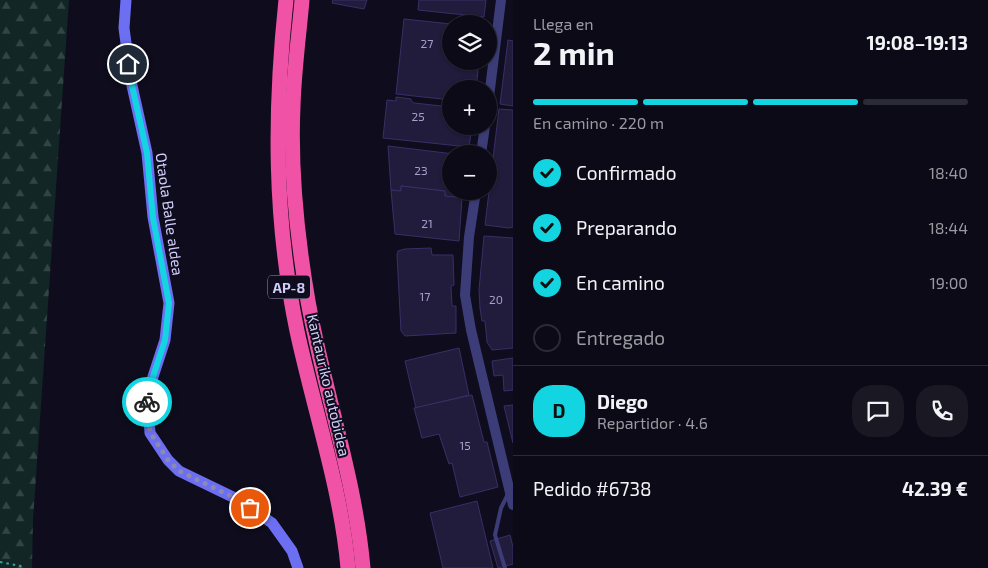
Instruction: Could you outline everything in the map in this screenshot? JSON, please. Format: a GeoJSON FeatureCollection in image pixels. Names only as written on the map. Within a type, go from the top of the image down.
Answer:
{"type":"FeatureCollection","features":[{"type":"Feature","properties":{"kind":"highway","name":"Kantauriko autobidea"},"geometry":{"type":"LineString","coordinates":[[286,0],[280,53],[278,101],[280,216],[297,331],[331,473],[346,548],[348,568]]}},
{"type":"Feature","properties":{"kind":"highway","name":"Kantauriko autobidea"},"geometry":{"type":"LineString","coordinates":[[302,0],[293,106],[292,155],[295,210],[308,303],[340,439],[361,546],[363,568]]}},
{"type":"Feature","properties":{"kind":"main road","name":"Otaola Balle aldea"},"geometry":{"type":"LineString","coordinates":[[126,0],[124,28],[131,81],[147,153],[153,218],[169,303],[165,340],[147,395],[150,432],[168,460],[179,471],[239,500],[272,523],[292,551],[298,568]]}},
{"type":"Feature","properties":{"kind":"street"},"geometry":{"type":"LineString","coordinates":[[491,80],[501,0]]}},
{"type":"Feature","properties":{"kind":"street"},"geometry":{"type":"LineString","coordinates":[[475,200],[469,237],[466,295],[471,330],[513,505]]}},
{"type":"Feature","properties":{"kind":"lane"},"geometry":{"type":"LineString","coordinates":[[505,568],[495,535],[501,508],[510,492]]}},
{"type":"Feature","properties":{"kind":"path"},"geometry":{"type":"LineString","coordinates":[[0,562],[24,568]]}},
{"type":"Feature","properties":{"kind":"green space"},"geometry":{"type":"Polygon","coordinates":[[[0,0],[69,0],[33,520],[32,568],[0,568],[0,0]]]}},
{"type":"Feature","properties":{"kind":"building"},"geometry":{"type":"Polygon","coordinates":[[[333,0],[367,0],[364,9],[332,3],[333,0]]]}},
{"type":"Feature","properties":{"kind":"building"},"geometry":{"type":"Polygon","coordinates":[[[419,0],[486,0],[484,15],[418,10],[419,0]]]}},
{"type":"Feature","properties":{"kind":"building"},"geometry":{"type":"Polygon","coordinates":[[[404,19],[442,23],[442,70],[478,70],[477,80],[442,80],[442,99],[396,94],[404,19]]]}},
{"type":"Feature","properties":{"kind":"building"},"geometry":{"type":"Polygon","coordinates":[[[508,40],[513,41],[513,106],[500,104],[508,40]]]}},
{"type":"Feature","properties":{"kind":"building"},"geometry":{"type":"Polygon","coordinates":[[[396,97],[411,99],[414,103],[442,106],[442,135],[471,135],[469,145],[450,145],[383,138],[387,100],[396,101],[396,97]]]}},
{"type":"Feature","properties":{"kind":"building"},"geometry":{"type":"Polygon","coordinates":[[[499,109],[513,110],[513,227],[509,228],[485,225],[488,200],[497,200],[497,145],[495,145],[499,109]]]}},
{"type":"Feature","properties":{"kind":"building"},"geometry":{"type":"Polygon","coordinates":[[[388,146],[442,153],[442,191],[401,186],[401,191],[391,190],[388,146]]]}},
{"type":"Feature","properties":{"kind":"building"},"geometry":{"type":"Polygon","coordinates":[[[401,186],[442,191],[442,200],[462,200],[459,241],[395,234],[391,190],[401,191],[401,186]]]}},
{"type":"Feature","properties":{"kind":"building"},"geometry":{"type":"Polygon","coordinates":[[[484,236],[513,238],[513,348],[492,350],[487,342],[485,321],[482,321],[480,308],[479,290],[484,236]]]}},
{"type":"Feature","properties":{"kind":"building"},"geometry":{"type":"Polygon","coordinates":[[[431,248],[432,255],[453,255],[454,285],[451,286],[452,306],[456,306],[456,333],[405,336],[401,331],[398,251],[431,248]]]}},
{"type":"Feature","properties":{"kind":"building"},"geometry":{"type":"Polygon","coordinates":[[[459,348],[469,395],[416,408],[405,361],[459,348]]]}},
{"type":"Feature","properties":{"kind":"building"},"geometry":{"type":"Polygon","coordinates":[[[513,358],[513,390],[504,391],[503,375],[494,376],[492,361],[513,358]]]}},
{"type":"Feature","properties":{"kind":"building"},"geometry":{"type":"Polygon","coordinates":[[[472,395],[484,442],[487,442],[498,487],[460,497],[452,463],[449,464],[439,434],[422,438],[414,408],[472,395]]]}},
{"type":"Feature","properties":{"kind":"building"},"geometry":{"type":"Polygon","coordinates":[[[513,405],[513,443],[504,406],[513,405]]]}},
{"type":"Feature","properties":{"kind":"building"},"geometry":{"type":"Polygon","coordinates":[[[477,501],[493,568],[443,568],[430,513],[477,501]]]}},
{"type":"Feature","properties":{"kind":"building"},"geometry":{"type":"Polygon","coordinates":[[[510,535],[513,547],[513,564],[498,568],[490,541],[510,535]]]}},
{"type":"Feature","properties":{"kind":"way so far"},"geometry":{"type":"LineString","coordinates":[[147,402],[150,432],[168,460],[179,471],[239,500],[250,508]]}},
{"type":"Feature","properties":{"kind":"route"},"geometry":{"type":"LineString","coordinates":[[128,64],[147,153],[153,218],[169,303],[165,340],[147,395],[147,402]]}}]}
